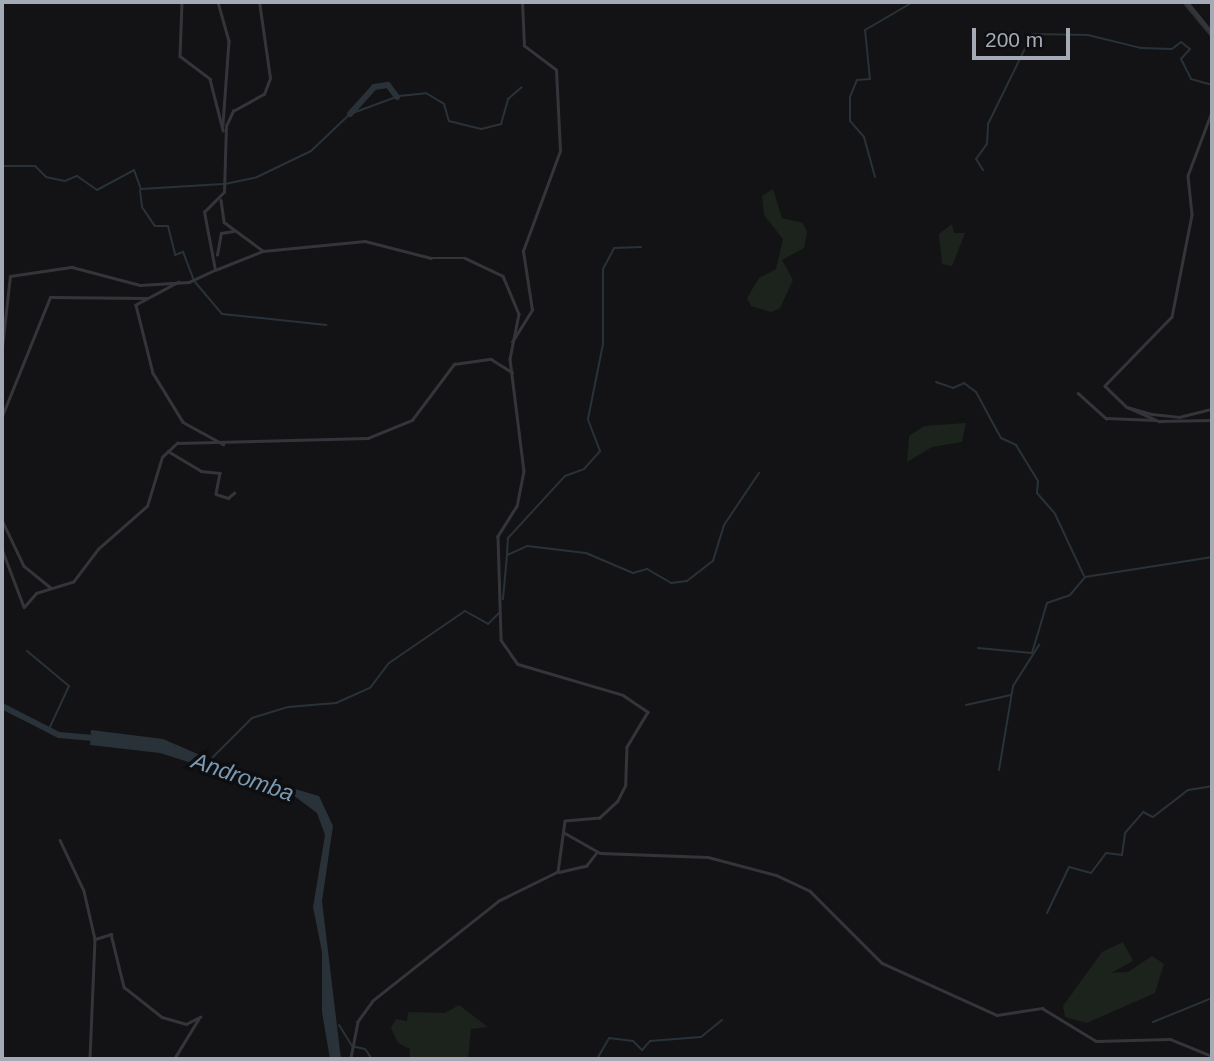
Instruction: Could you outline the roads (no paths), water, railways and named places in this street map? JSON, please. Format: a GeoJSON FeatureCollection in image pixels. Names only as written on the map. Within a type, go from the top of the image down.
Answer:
{"type":"FeatureCollection","features":[{"type":"Feature","properties":{"kind":"street"},"geometry":{"type":"LineString","coordinates":[[182,2],[180,56],[210,79],[223,126],[221,217],[233,231],[264,251]]}},
{"type":"Feature","properties":{"kind":"street"},"geometry":{"type":"LineString","coordinates":[[218,2],[229,41],[223,126]]}},
{"type":"Feature","properties":{"kind":"street"},"geometry":{"type":"LineString","coordinates":[[224,135],[233,111],[264,94],[270,78],[259,2]]}},
{"type":"Feature","properties":{"kind":"street"},"geometry":{"type":"LineString","coordinates":[[512,342],[532,310],[523,251],[560,151],[556,70],[524,46],[522,2]]}},
{"type":"Feature","properties":{"kind":"street"},"geometry":{"type":"LineString","coordinates":[[1187,2],[1212,33]]}},
{"type":"Feature","properties":{"kind":"street"},"geometry":{"type":"LineString","coordinates":[[1155,420],[1127,407],[1106,384],[1172,317],[1192,215],[1188,176],[1212,112]]}},
{"type":"Feature","properties":{"kind":"street"},"geometry":{"type":"LineString","coordinates":[[216,258],[204,212],[221,200]]}},
{"type":"Feature","properties":{"kind":"street"},"geometry":{"type":"LineString","coordinates":[[215,270],[221,233],[233,231]]}},
{"type":"Feature","properties":{"kind":"street"},"geometry":{"type":"LineString","coordinates":[[2,416],[50,297],[146,298],[179,282],[264,251],[334,240],[465,258],[506,280],[519,314],[512,342],[512,372],[524,471],[517,506],[498,536],[501,640],[518,664],[623,695],[648,712],[627,747],[626,785],[618,801],[594,820],[571,817],[565,833],[558,872]]}},
{"type":"Feature","properties":{"kind":"street"},"geometry":{"type":"LineString","coordinates":[[2,347],[10,276],[72,267],[125,284],[179,282]]}},
{"type":"Feature","properties":{"kind":"street"},"geometry":{"type":"LineString","coordinates":[[146,298],[137,311],[161,393],[183,422],[224,445]]}},
{"type":"Feature","properties":{"kind":"street"},"geometry":{"type":"LineString","coordinates":[[2,549],[21,606],[72,582],[98,549],[147,506],[167,451],[184,440],[224,445],[368,438],[412,420],[454,364],[491,359],[512,372]]}},
{"type":"Feature","properties":{"kind":"street"},"geometry":{"type":"LineString","coordinates":[[1078,393],[1097,415],[1123,423],[1212,420]]}},
{"type":"Feature","properties":{"kind":"street"},"geometry":{"type":"LineString","coordinates":[[1127,407],[1179,417],[1212,409]]}},
{"type":"Feature","properties":{"kind":"street"},"geometry":{"type":"LineString","coordinates":[[167,451],[201,471],[220,473],[216,494],[228,498],[233,493]]}},
{"type":"Feature","properties":{"kind":"street"},"geometry":{"type":"LineString","coordinates":[[2,520],[34,580],[54,589]]}},
{"type":"Feature","properties":{"kind":"street"},"geometry":{"type":"LineString","coordinates":[[565,833],[597,852],[668,853],[756,867],[810,891],[882,963],[997,1015],[1042,1008],[1096,1041],[1152,1037],[1212,1055]]}},
{"type":"Feature","properties":{"kind":"street"},"geometry":{"type":"LineString","coordinates":[[60,840],[84,891],[95,939],[90,1059]]}},
{"type":"Feature","properties":{"kind":"street"},"geometry":{"type":"LineString","coordinates":[[351,1059],[358,1022],[373,1001],[499,901],[558,872],[586,866],[597,852]]}},
{"type":"Feature","properties":{"kind":"street"},"geometry":{"type":"LineString","coordinates":[[95,939],[111,934],[124,987],[162,1017],[186,1024],[200,1017],[174,1059]]}},
{"type":"Feature","properties":{"kind":"water"},"geometry":{"type":"Polygon","coordinates":[[[91,730],[163,739],[244,774],[319,796],[333,826],[322,901],[341,1059],[330,1059],[322,1012],[322,952],[313,907],[325,835],[317,813],[293,795],[160,753],[90,745],[91,730]]]}},
{"type":"Feature","properties":{"kind":"waterway"},"geometry":{"type":"LineString","coordinates":[[875,177],[864,137],[850,121],[850,97],[857,80],[870,79],[865,30],[913,2]]}},
{"type":"Feature","properties":{"kind":"waterway"},"geometry":{"type":"LineString","coordinates":[[1183,2],[1212,37]]}},
{"type":"Feature","properties":{"kind":"waterway"},"geometry":{"type":"LineString","coordinates":[[983,170],[976,159],[987,144],[988,124],[1032,34],[1088,35],[1141,48],[1172,49],[1181,42],[1190,49],[1181,59],[1191,79],[1212,85]]}},
{"type":"Feature","properties":{"kind":"waterway"},"geometry":{"type":"LineString","coordinates":[[350,114],[374,87],[388,85],[397,97]]}},
{"type":"Feature","properties":{"kind":"waterway"},"geometry":{"type":"LineString","coordinates":[[225,184],[257,177],[311,151],[350,114],[399,96],[426,93],[444,104],[449,121],[481,129],[501,124],[508,99],[522,87]]}},
{"type":"Feature","properties":{"kind":"waterway"},"geometry":{"type":"LineString","coordinates":[[2,166],[35,166],[46,177],[65,181],[77,176],[97,190],[134,170],[141,189],[223,184]]}},
{"type":"Feature","properties":{"kind":"waterway"},"geometry":{"type":"LineString","coordinates":[[140,190],[142,207],[155,226],[168,226],[175,255],[183,252],[193,278]]}},
{"type":"Feature","properties":{"kind":"waterway"},"geometry":{"type":"LineString","coordinates":[[507,555],[508,538],[565,476],[584,469],[600,451],[588,419],[603,344],[603,269],[614,248],[641,247]]}},
{"type":"Feature","properties":{"kind":"waterway"},"geometry":{"type":"LineString","coordinates":[[195,282],[222,314],[326,325]]}},
{"type":"Feature","properties":{"kind":"waterway"},"geometry":{"type":"LineString","coordinates":[[936,382],[953,388],[964,383],[976,392],[1001,438],[1016,445],[1038,481],[1037,493],[1055,514],[1084,576]]}},
{"type":"Feature","properties":{"kind":"waterway"},"geometry":{"type":"LineString","coordinates":[[503,599],[507,555],[527,546],[586,553],[633,573],[647,569],[671,583],[687,581],[713,561],[724,525],[759,473]]}},
{"type":"Feature","properties":{"kind":"waterway"},"geometry":{"type":"LineString","coordinates":[[978,648],[1032,653],[1047,603],[1070,595],[1085,577],[1212,557]]}},
{"type":"Feature","properties":{"kind":"waterway"},"geometry":{"type":"LineString","coordinates":[[212,758],[252,718],[288,707],[336,703],[370,688],[389,663],[465,611],[488,624],[500,612]]}},
{"type":"Feature","properties":{"kind":"waterway"},"geometry":{"type":"LineString","coordinates":[[999,770],[1013,686],[1039,645]]}},
{"type":"Feature","properties":{"kind":"waterway"},"geometry":{"type":"LineString","coordinates":[[27,651],[69,686],[49,729]]}},
{"type":"Feature","properties":{"kind":"waterway"},"geometry":{"type":"LineString","coordinates":[[966,705],[1011,695]]}},
{"type":"Feature","properties":{"kind":"waterway","name":"Andromba"},"geometry":{"type":"LineString","coordinates":[[2,706],[59,735],[97,738]]}},
{"type":"Feature","properties":{"kind":"waterway"},"geometry":{"type":"LineString","coordinates":[[1047,913],[1069,867],[1091,873],[1106,853],[1122,855],[1125,833],[1143,812],[1153,817],[1188,790],[1212,786]]}},
{"type":"Feature","properties":{"kind":"waterway"},"geometry":{"type":"LineString","coordinates":[[1153,1022],[1212,998]]}},
{"type":"Feature","properties":{"kind":"waterway"},"geometry":{"type":"LineString","coordinates":[[597,1059],[609,1038],[633,1041],[642,1050],[650,1041],[701,1037],[722,1020]]}},
{"type":"Feature","properties":{"kind":"waterway"},"geometry":{"type":"LineString","coordinates":[[339,1025],[352,1046],[365,1049],[372,1059]]}}]}
